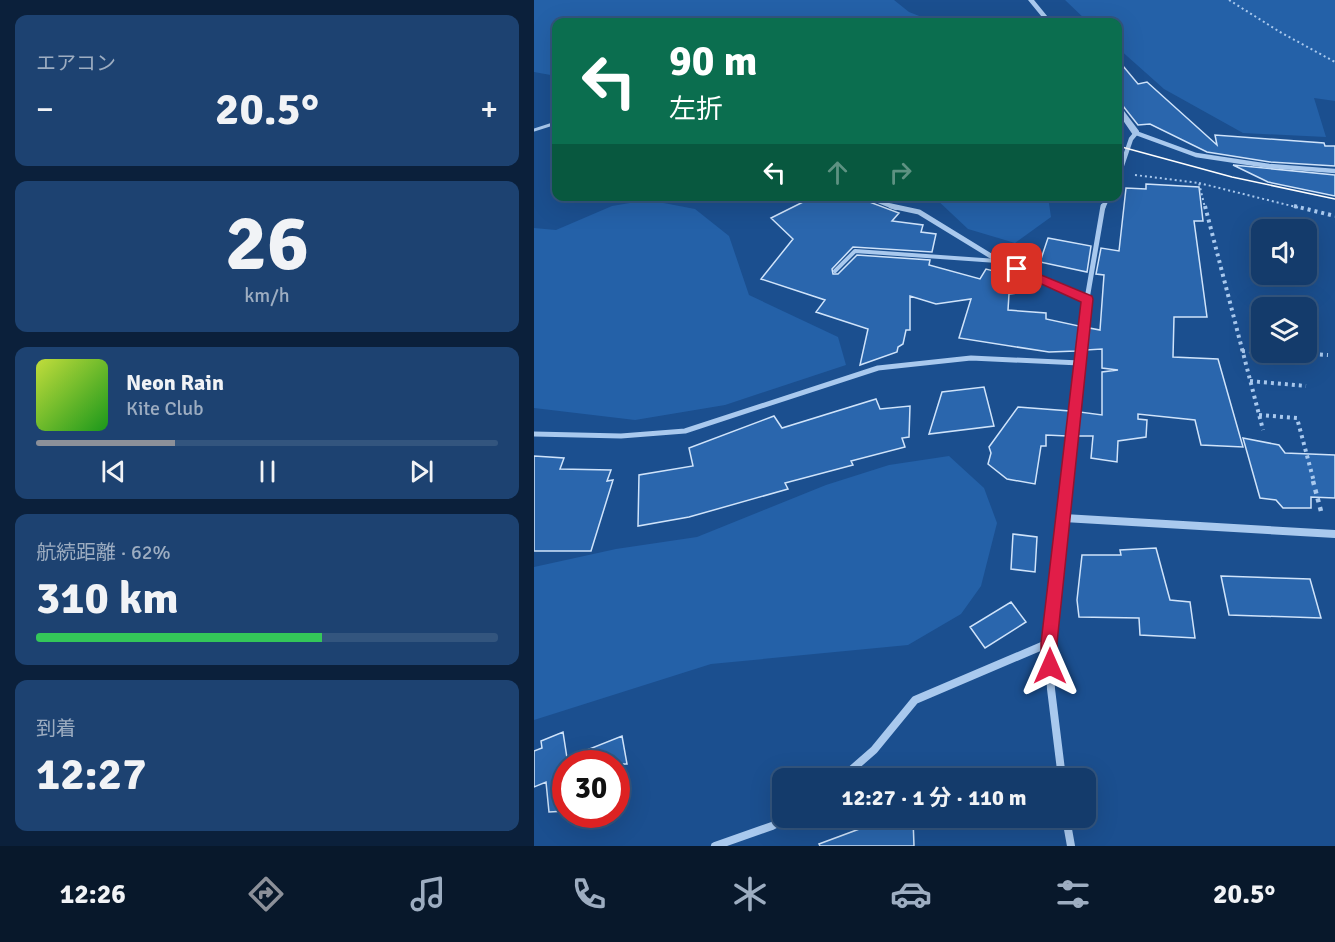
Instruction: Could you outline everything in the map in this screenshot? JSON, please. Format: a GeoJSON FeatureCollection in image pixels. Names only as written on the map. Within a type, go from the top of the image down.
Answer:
{"type":"FeatureCollection","features":[{"type":"Feature","properties":{"kind":"street"},"geometry":{"type":"LineString","coordinates":[[1031,0],[1046,18]]}},
{"type":"Feature","properties":{"kind":"street"},"geometry":{"type":"LineString","coordinates":[[1122,116],[1134,136],[1196,155],[1269,166],[1335,171]]}},
{"type":"Feature","properties":{"kind":"street"},"geometry":{"type":"LineString","coordinates":[[1122,165],[1134,136]]}},
{"type":"Feature","properties":{"kind":"street"},"geometry":{"type":"LineString","coordinates":[[878,201],[893,207],[919,212],[999,261],[1087,299]]}},
{"type":"Feature","properties":{"kind":"street"},"geometry":{"type":"LineString","coordinates":[[1061,768],[1051,689],[1049,643],[1087,299],[1105,201]]}},
{"type":"Feature","properties":{"kind":"street"},"geometry":{"type":"LineString","coordinates":[[534,434],[621,436],[686,431],[878,368],[970,358],[1080,363]]}},
{"type":"Feature","properties":{"kind":"street"},"geometry":{"type":"LineString","coordinates":[[1064,518],[1331,533]]}},
{"type":"Feature","properties":{"kind":"street"},"geometry":{"type":"LineString","coordinates":[[853,768],[874,750],[915,700],[1049,643]]}},
{"type":"Feature","properties":{"kind":"street"},"geometry":{"type":"LineString","coordinates":[[715,846],[772,826]]}},
{"type":"Feature","properties":{"kind":"street"},"geometry":{"type":"LineString","coordinates":[[1068,828],[1071,846]]}},
{"type":"Feature","properties":{"kind":"lane"},"geometry":{"type":"LineString","coordinates":[[534,130],[552,124]]}},
{"type":"Feature","properties":{"kind":"lane"},"geometry":{"type":"LineString","coordinates":[[835,271],[855,251],[999,261]]}},
{"type":"Feature","properties":{"kind":"path"},"geometry":{"type":"LineString","coordinates":[[1229,0],[1280,32],[1335,62]]}},
{"type":"Feature","properties":{"kind":"path"},"geometry":{"type":"LineString","coordinates":[[1122,175],[1199,183],[1335,216]]}},
{"type":"Feature","properties":{"kind":"path"},"geometry":{"type":"LineString","coordinates":[[1199,183],[1263,430]]}},
{"type":"Feature","properties":{"kind":"path"},"geometry":{"type":"LineString","coordinates":[[1242,351],[1251,351]]}},
{"type":"Feature","properties":{"kind":"path"},"geometry":{"type":"LineString","coordinates":[[1317,354],[1328,355]]}},
{"type":"Feature","properties":{"kind":"path"},"geometry":{"type":"LineString","coordinates":[[1250,381],[1306,386]]}},
{"type":"Feature","properties":{"kind":"path"},"geometry":{"type":"LineString","coordinates":[[1259,415],[1297,418],[1331,533]]}},
{"type":"Feature","properties":{"kind":"shaded area"},"geometry":{"type":"Polygon","coordinates":[[[534,0],[894,0],[909,12],[924,18],[552,18],[552,75],[534,72],[534,0]]]}},
{"type":"Feature","properties":{"kind":"shaded area"},"geometry":{"type":"Polygon","coordinates":[[[1065,0],[1335,0],[1335,101],[1314,98],[1326,137],[1243,133],[1164,89],[1122,52],[1122,18],[1084,18],[1065,0]]]}},
{"type":"Feature","properties":{"kind":"shaded area"},"geometry":{"type":"Polygon","coordinates":[[[653,201],[695,209],[729,236],[749,295],[838,337],[846,365],[725,405],[635,420],[534,408],[534,228],[556,230],[612,206],[653,201]]]}},
{"type":"Feature","properties":{"kind":"shaded area"},"geometry":{"type":"Polygon","coordinates":[[[938,201],[1049,201],[1051,217],[1015,243],[968,229],[938,201]]]}},
{"type":"Feature","properties":{"kind":"shaded area"},"geometry":{"type":"Polygon","coordinates":[[[949,456],[984,488],[997,523],[981,586],[961,614],[908,645],[711,664],[534,720],[534,567],[616,549],[697,537],[826,485],[889,465],[949,456]]]}},
{"type":"Feature","properties":{"kind":"building"},"geometry":{"type":"Polygon","coordinates":[[[1122,65],[1138,84],[1147,82],[1217,145],[1215,135],[1324,143],[1325,146],[1335,146],[1335,166],[1270,162],[1207,152],[1150,124],[1138,125],[1123,106],[1122,65]]]}},
{"type":"Feature","properties":{"kind":"building"},"geometry":{"type":"Polygon","coordinates":[[[1233,165],[1335,175],[1335,196],[1268,182],[1233,165]]]}},
{"type":"Feature","properties":{"kind":"building"},"geometry":{"type":"Polygon","coordinates":[[[1146,184],[1199,187],[1203,221],[1194,221],[1207,317],[1174,317],[1173,357],[1218,359],[1243,447],[1201,445],[1195,420],[1138,414],[1138,419],[1147,420],[1146,437],[1118,441],[1117,462],[1091,458],[1093,436],[1077,436],[1080,412],[1102,415],[1102,372],[1118,370],[1102,368],[1102,349],[1086,350],[1089,328],[1100,330],[1104,275],[1096,274],[1101,248],[1119,251],[1126,188],[1146,189],[1146,184]]]}},
{"type":"Feature","properties":{"kind":"building"},"geometry":{"type":"Polygon","coordinates":[[[805,201],[867,201],[899,213],[892,221],[923,225],[921,232],[936,234],[932,252],[853,247],[832,269],[833,274],[838,274],[857,255],[930,260],[929,265],[980,279],[986,269],[1010,275],[1009,287],[1026,292],[1009,294],[1008,310],[1046,313],[1046,319],[1079,326],[1076,351],[1049,352],[959,338],[971,299],[936,304],[910,296],[910,330],[906,330],[903,344],[898,347],[897,352],[860,365],[868,329],[816,312],[825,300],[761,279],[793,239],[771,218],[805,201]]]}},
{"type":"Feature","properties":{"kind":"building"},"geometry":{"type":"Polygon","coordinates":[[[1048,238],[1091,246],[1087,272],[1040,262],[1048,238]]]}},
{"type":"Feature","properties":{"kind":"building"},"geometry":{"type":"Polygon","coordinates":[[[984,387],[994,426],[929,434],[942,392],[984,387]]]}},
{"type":"Feature","properties":{"kind":"building"},"geometry":{"type":"Polygon","coordinates":[[[876,399],[880,409],[910,406],[909,437],[902,438],[905,447],[851,461],[853,465],[785,483],[788,489],[689,517],[638,526],[639,475],[693,466],[689,448],[774,416],[782,428],[876,399]]]}},
{"type":"Feature","properties":{"kind":"building"},"geometry":{"type":"Polygon","coordinates":[[[1018,407],[1070,411],[1067,436],[1046,435],[1046,446],[1041,446],[1035,484],[1007,479],[988,464],[991,453],[989,447],[1018,407]]]}},
{"type":"Feature","properties":{"kind":"building"},"geometry":{"type":"Polygon","coordinates":[[[1243,438],[1279,445],[1285,453],[1335,455],[1335,498],[1311,497],[1311,508],[1283,508],[1276,500],[1260,498],[1243,438]]]}},
{"type":"Feature","properties":{"kind":"building"},"geometry":{"type":"Polygon","coordinates":[[[534,456],[564,458],[560,469],[611,470],[607,481],[613,480],[591,551],[534,551],[534,456]]]}},
{"type":"Feature","properties":{"kind":"building"},"geometry":{"type":"Polygon","coordinates":[[[1013,534],[1037,537],[1035,572],[1011,569],[1013,534]]]}},
{"type":"Feature","properties":{"kind":"building"},"geometry":{"type":"Polygon","coordinates":[[[1156,548],[1170,600],[1190,602],[1195,638],[1140,635],[1139,618],[1079,617],[1077,600],[1082,555],[1121,555],[1120,550],[1156,548]]]}},
{"type":"Feature","properties":{"kind":"building"},"geometry":{"type":"Polygon","coordinates":[[[1221,576],[1310,579],[1321,618],[1229,615],[1221,576]]]}},
{"type":"Feature","properties":{"kind":"building"},"geometry":{"type":"Polygon","coordinates":[[[1011,602],[1026,622],[985,648],[970,627],[1011,602]]]}},
{"type":"Feature","properties":{"kind":"building"},"geometry":{"type":"Polygon","coordinates":[[[563,732],[566,750],[552,750],[552,812],[549,812],[546,782],[534,787],[534,751],[542,748],[541,741],[563,732]]]}},
{"type":"Feature","properties":{"kind":"building"},"geometry":{"type":"Polygon","coordinates":[[[622,736],[624,750],[587,750],[622,736]]]}},
{"type":"Feature","properties":{"kind":"building"},"geometry":{"type":"Polygon","coordinates":[[[862,828],[913,828],[914,846],[820,846],[819,844],[862,828]]]}},
{"type":"Feature","properties":{"kind":"tram line"},"geometry":{"type":"LineString","coordinates":[[1122,147],[1232,177],[1335,199]]}},
{"type":"Feature","properties":{"kind":"route"},"geometry":{"type":"LineString","coordinates":[[1017,269],[1087,299],[1049,643],[1050,666]]}}]}
